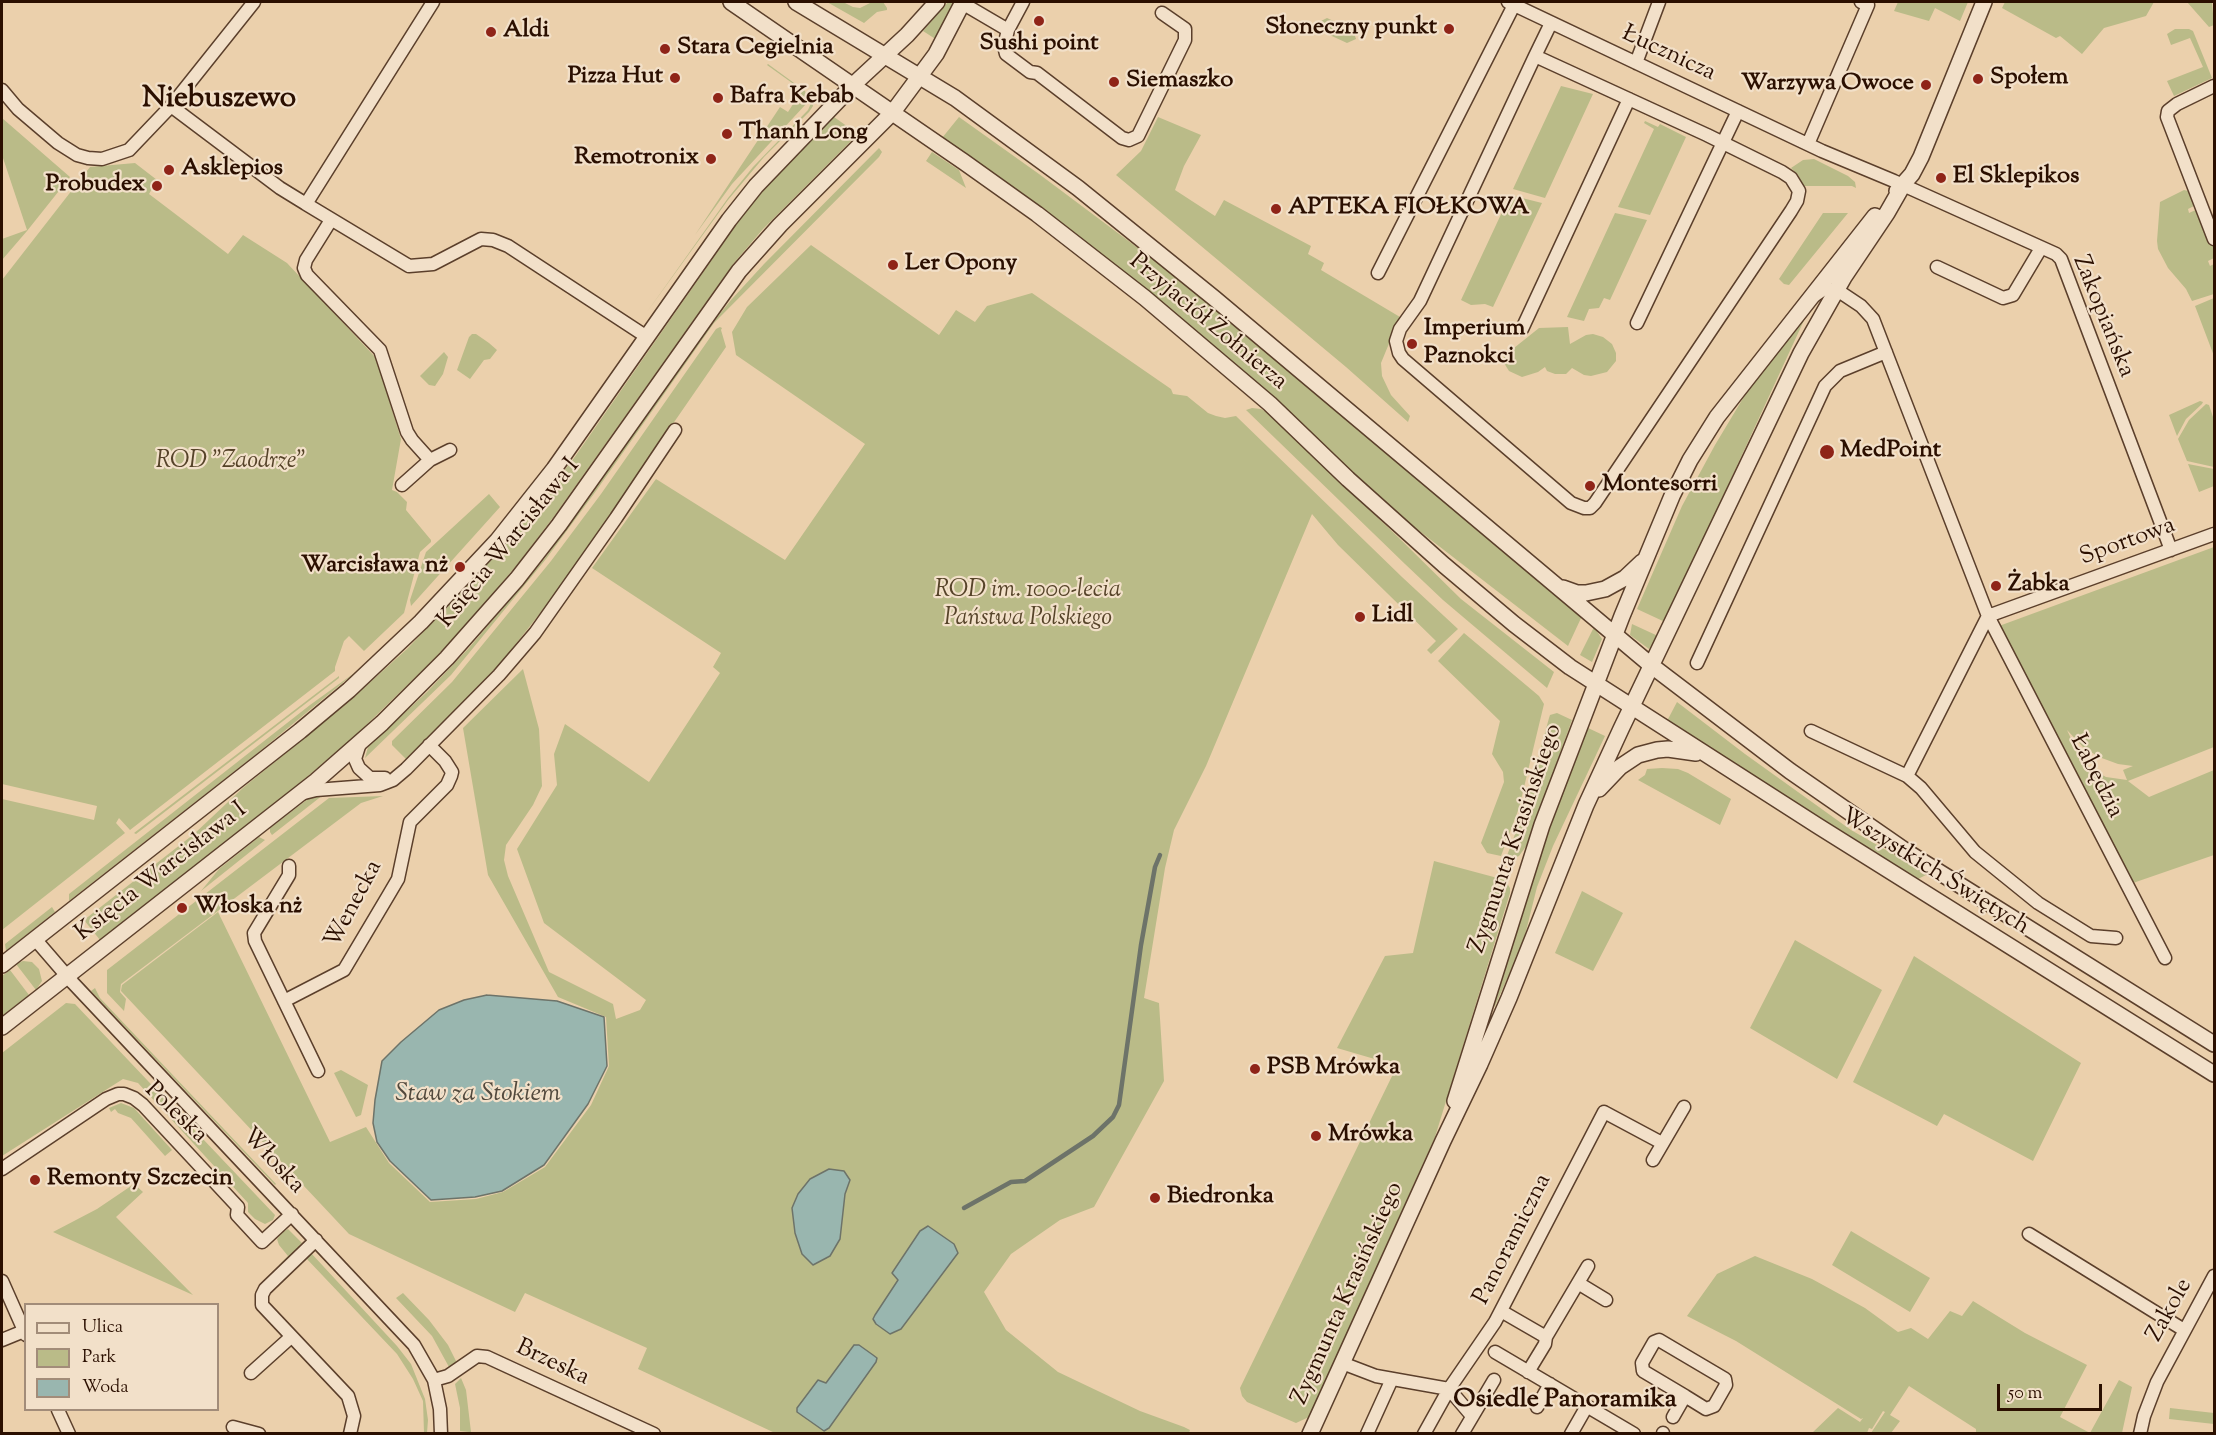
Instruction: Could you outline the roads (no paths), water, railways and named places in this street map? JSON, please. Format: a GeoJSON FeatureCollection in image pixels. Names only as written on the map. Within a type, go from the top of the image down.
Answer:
{"type":"FeatureCollection","features":[{"type":"Feature","properties":{"kind":"street"},"geometry":{"type":"LineString","coordinates":[[2,90],[18,109],[58,143],[77,154],[102,159],[129,150],[171,106],[254,2]]}},
{"type":"Feature","properties":{"kind":"street"},"geometry":{"type":"LineString","coordinates":[[306,204],[433,2]]}},
{"type":"Feature","properties":{"kind":"street","name":"Przyjaciół Żołnierza"},"geometry":{"type":"LineString","coordinates":[[731,2],[893,112],[1037,214],[1188,333],[1270,404],[1348,479],[1444,565],[1514,624],[1631,708]]}},
{"type":"Feature","properties":{"kind":"street","name":"Przyjaciół Żołnierza"},"geometry":{"type":"LineString","coordinates":[[796,2],[955,98],[1012,138],[1123,224],[1223,305],[1652,666]]}},
{"type":"Feature","properties":{"kind":"street","name":"Księcia Warcisława I"},"geometry":{"type":"LineString","coordinates":[[2,965],[292,738],[392,651],[473,567],[528,502],[574,442],[748,195],[773,166],[853,85],[912,30],[937,2]]}},
{"type":"Feature","properties":{"kind":"street","name":"Księcia Warcisława I"},"geometry":{"type":"LineString","coordinates":[[2,1028],[300,793],[361,742],[447,658],[517,579],[584,492],[712,305],[752,255],[893,112],[940,47],[963,2],[1008,30]]}},
{"type":"Feature","properties":{"kind":"street"},"geometry":{"type":"LineString","coordinates":[[1023,2],[1008,30],[1004,46],[1006,54],[1030,72],[1037,74],[1122,138],[1129,140],[1138,136],[1185,40],[1185,29],[1162,13]]}},
{"type":"Feature","properties":{"kind":"street"},"geometry":{"type":"LineString","coordinates":[[1635,63],[1659,2]]}},
{"type":"Feature","properties":{"kind":"street","name":"Zygmunta Krasińskiego"},"geometry":{"type":"LineString","coordinates":[[1443,1141],[1527,867],[1595,684],[1672,496],[1708,431],[1744,380],[1881,208],[1915,170],[1984,2]]}},
{"type":"Feature","properties":{"kind":"street","name":"Łucznicza"},"geometry":{"type":"LineString","coordinates":[[1378,273],[1511,3],[1808,144],[1903,185]]}},
{"type":"Feature","properties":{"kind":"street"},"geometry":{"type":"LineString","coordinates":[[1808,144],[1864,3]]}},
{"type":"Feature","properties":{"kind":"street"},"geometry":{"type":"LineString","coordinates":[[1535,56],[1791,177],[1799,191],[1797,201],[1590,508],[1578,507],[1403,359],[1396,341],[1400,329],[1420,301],[1535,56],[1551,23]]}},
{"type":"Feature","properties":{"kind":"street"},"geometry":{"type":"LineString","coordinates":[[2214,86],[2177,104],[2168,111],[2167,117],[2214,239]]}},
{"type":"Feature","properties":{"kind":"street"},"geometry":{"type":"LineString","coordinates":[[1522,329],[1629,99]]}},
{"type":"Feature","properties":{"kind":"street"},"geometry":{"type":"LineString","coordinates":[[171,106],[280,188],[409,266],[433,264],[481,238],[503,243],[647,337]]}},
{"type":"Feature","properties":{"kind":"street"},"geometry":{"type":"LineString","coordinates":[[1637,323],[1738,111]]}},
{"type":"Feature","properties":{"kind":"street","name":"Zygmunta Krasińskiego"},"geometry":{"type":"LineString","coordinates":[[1310,1434],[1480,1064],[1509,998],[1586,805],[1631,708],[1801,352],[1903,185]]}},
{"type":"Feature","properties":{"kind":"street","name":"Zakopiańska"},"geometry":{"type":"LineString","coordinates":[[1903,185],[2061,259],[2170,550]]}},
{"type":"Feature","properties":{"kind":"street"},"geometry":{"type":"LineString","coordinates":[[332,220],[306,260],[304,268],[307,275],[380,350],[407,432],[430,460]]}},
{"type":"Feature","properties":{"kind":"street"},"geometry":{"type":"LineString","coordinates":[[1937,267],[2003,298],[2013,295],[2041,248]]}},
{"type":"Feature","properties":{"kind":"street","name":"Zygmunta Krasińskiego"},"geometry":{"type":"LineString","coordinates":[[1837,290],[1833,280],[1840,259]]}},
{"type":"Feature","properties":{"kind":"street","name":"Zygmunta Krasińskiego"},"geometry":{"type":"LineString","coordinates":[[1804,305],[1819,291],[1830,288],[1837,290]]}},
{"type":"Feature","properties":{"kind":"street","name":"Łabędzia"},"geometry":{"type":"LineString","coordinates":[[1837,290],[1869,313],[1988,616],[2165,958]]}},
{"type":"Feature","properties":{"kind":"street"},"geometry":{"type":"LineString","coordinates":[[1697,663],[1825,386],[1840,371],[1886,352]]}},
{"type":"Feature","properties":{"kind":"street"},"geometry":{"type":"LineString","coordinates":[[300,793],[380,785],[393,780],[405,769],[499,675],[535,633],[675,430]]}},
{"type":"Feature","properties":{"kind":"street"},"geometry":{"type":"LineString","coordinates":[[402,485],[430,460],[450,450]]}},
{"type":"Feature","properties":{"kind":"street","name":"Sportowa"},"geometry":{"type":"LineString","coordinates":[[1988,616],[2214,534]]}},
{"type":"Feature","properties":{"kind":"street","name":"Zygmunta Krasińskiego"},"geometry":{"type":"LineString","coordinates":[[1550,580],[1577,593],[1596,592],[1613,586],[1625,578],[1646,557]]}},
{"type":"Feature","properties":{"kind":"street"},"geometry":{"type":"LineString","coordinates":[[1907,776],[1988,616]]}},
{"type":"Feature","properties":{"kind":"street","name":"Wszystkich Świętych"},"geometry":{"type":"LineString","coordinates":[[1652,666],[1724,723],[1907,852],[2214,1044]]}},
{"type":"Feature","properties":{"kind":"street","name":"Wszystkich Świętych"},"geometry":{"type":"LineString","coordinates":[[1631,708],[2214,1074]]}},
{"type":"Feature","properties":{"kind":"street","name":"Wszystkich Świętych"},"geometry":{"type":"LineString","coordinates":[[1811,731],[1907,776],[1921,788],[1975,852],[2038,903],[2091,936],[2116,938]]}},
{"type":"Feature","properties":{"kind":"street"},"geometry":{"type":"LineString","coordinates":[[361,742],[355,759],[363,773],[370,778],[386,778],[405,769]]}},
{"type":"Feature","properties":{"kind":"street","name":"Wenecka"},"geometry":{"type":"LineString","coordinates":[[284,1001],[344,970],[398,879],[410,822],[447,785],[451,777],[452,772],[445,761],[429,745]]}},
{"type":"Feature","properties":{"kind":"street","name":"Zygmunta Krasińskiego"},"geometry":{"type":"LineString","coordinates":[[1586,805],[1620,767],[1638,755],[1668,749],[1683,750],[1721,764]]}},
{"type":"Feature","properties":{"kind":"street"},"geometry":{"type":"LineString","coordinates":[[289,866],[289,875],[254,933],[255,940],[318,1071]]}},
{"type":"Feature","properties":{"kind":"street","name":"Włoska"},"geometry":{"type":"LineString","coordinates":[[34,939],[414,1345],[434,1380],[440,1409],[441,1434]]}},
{"type":"Feature","properties":{"kind":"street","name":"Poleska"},"geometry":{"type":"LineString","coordinates":[[2,1169],[106,1099],[124,1094],[143,1105],[238,1207],[237,1215],[262,1242],[292,1214]]}},
{"type":"Feature","properties":{"kind":"street"},"geometry":{"type":"LineString","coordinates":[[1653,1160],[1684,1107]]}},
{"type":"Feature","properties":{"kind":"street","name":"Panoramiczna"},"geometry":{"type":"LineString","coordinates":[[1424,1434],[1449,1389],[1501,1311],[1604,1112],[1662,1143]]}},
{"type":"Feature","properties":{"kind":"street"},"geometry":{"type":"LineString","coordinates":[[2029,1234],[2184,1330]]}},
{"type":"Feature","properties":{"kind":"street"},"geometry":{"type":"LineString","coordinates":[[316,1240],[265,1289],[262,1295],[262,1305],[348,1396],[354,1416],[350,1434]]}},
{"type":"Feature","properties":{"kind":"street"},"geometry":{"type":"LineString","coordinates":[[1528,1372],[1588,1266]]}},
{"type":"Feature","properties":{"kind":"street","name":"Zakole"},"geometry":{"type":"LineString","coordinates":[[2140,1434],[2152,1392],[2214,1276]]}},
{"type":"Feature","properties":{"kind":"street"},"geometry":{"type":"LineString","coordinates":[[2,1281],[24,1331]]}},
{"type":"Feature","properties":{"kind":"street"},"geometry":{"type":"LineString","coordinates":[[1578,1283],[1606,1300]]}},
{"type":"Feature","properties":{"kind":"street"},"geometry":{"type":"LineString","coordinates":[[1501,1311],[1546,1337]]}},
{"type":"Feature","properties":{"kind":"street"},"geometry":{"type":"LineString","coordinates":[[2,1341],[24,1333]]}},
{"type":"Feature","properties":{"kind":"street"},"geometry":{"type":"LineString","coordinates":[[251,1373],[291,1337]]}},
{"type":"Feature","properties":{"kind":"street"},"geometry":{"type":"LineString","coordinates":[[1659,1340],[1725,1379],[1726,1385],[1714,1406],[1706,1409],[1685,1396],[1642,1371],[1642,1363],[1654,1342],[1659,1340]]}},
{"type":"Feature","properties":{"kind":"street"},"geometry":{"type":"LineString","coordinates":[[1496,1352],[1634,1434]]}},
{"type":"Feature","properties":{"kind":"street","name":"Brzeska"},"geometry":{"type":"LineString","coordinates":[[434,1380],[455,1372],[477,1356],[487,1357],[654,1434]]}},
{"type":"Feature","properties":{"kind":"street"},"geometry":{"type":"LineString","coordinates":[[1342,1363],[1359,1371],[1449,1389],[1472,1416]]}},
{"type":"Feature","properties":{"kind":"street"},"geometry":{"type":"LineString","coordinates":[[1367,1434],[1392,1379]]}},
{"type":"Feature","properties":{"kind":"street"},"geometry":{"type":"LineString","coordinates":[[1462,1434],[1494,1380]]}},
{"type":"Feature","properties":{"kind":"street"},"geometry":{"type":"LineString","coordinates":[[1537,1407],[1550,1384]]}},
{"type":"Feature","properties":{"kind":"street"},"geometry":{"type":"LineString","coordinates":[[1672,1417],[1685,1396]]}},
{"type":"Feature","properties":{"kind":"street"},"geometry":{"type":"LineString","coordinates":[[1571,1434],[1587,1406]]}},
{"type":"Feature","properties":{"kind":"street"},"geometry":{"type":"LineString","coordinates":[[58,1411],[69,1434]]}},
{"type":"Feature","properties":{"kind":"street"},"geometry":{"type":"LineString","coordinates":[[232,1427],[260,1434]]}},
{"type":"Feature","properties":{"kind":"water","name":"Staw za Stokiem"},"geometry":{"type":"Polygon","coordinates":[[[487,995],[557,1001],[604,1017],[607,1066],[588,1104],[544,1165],[502,1191],[475,1197],[431,1200],[390,1161],[377,1142],[373,1123],[382,1061],[439,1010],[464,1000],[487,995]]]}},
{"type":"Feature","properties":{"kind":"water"},"geometry":{"type":"Polygon","coordinates":[[[829,1169],[844,1171],[850,1180],[845,1194],[840,1239],[830,1256],[813,1265],[802,1254],[795,1233],[792,1208],[798,1194],[810,1179],[829,1169]]]}},
{"type":"Feature","properties":{"kind":"water"},"geometry":{"type":"Polygon","coordinates":[[[928,1226],[954,1244],[958,1253],[901,1329],[890,1334],[873,1319],[898,1280],[892,1273],[920,1231],[928,1226]]]}},
{"type":"Feature","properties":{"kind":"water"},"geometry":{"type":"Polygon","coordinates":[[[854,1345],[859,1345],[877,1358],[876,1362],[829,1428],[824,1431],[797,1412],[797,1408],[818,1380],[826,1383],[854,1345]]]}},
{"type":"Feature","properties":{"kind":"waterway"},"geometry":{"type":"LineString","coordinates":[[964,1208],[1011,1182],[1025,1181],[1093,1136],[1113,1117],[1119,1105],[1141,945],[1155,867],[1160,855]]}},
{"type":"Feature","properties":{"kind":"place","name":"Sushi point"},"geometry":{"type":"Point","coordinates":[1039,21]}},
{"type":"Feature","properties":{"kind":"place","name":"Słoneczny punkt"},"geometry":{"type":"Point","coordinates":[1449,29]}},
{"type":"Feature","properties":{"kind":"place","name":"Aldi"},"geometry":{"type":"Point","coordinates":[491,32]}},
{"type":"Feature","properties":{"kind":"place","name":"Stara Cegielnia"},"geometry":{"type":"Point","coordinates":[665,49]}},
{"type":"Feature","properties":{"kind":"place","name":"Pizza Hut"},"geometry":{"type":"Point","coordinates":[675,78]}},
{"type":"Feature","properties":{"kind":"place","name":"Społem"},"geometry":{"type":"Point","coordinates":[1978,79]}},
{"type":"Feature","properties":{"kind":"place","name":"Siemaszko"},"geometry":{"type":"Point","coordinates":[1114,82]}},
{"type":"Feature","properties":{"kind":"place","name":"Warzywa Owoce"},"geometry":{"type":"Point","coordinates":[1926,85]}},
{"type":"Feature","properties":{"kind":"place","name":"Bafra Kebab"},"geometry":{"type":"Point","coordinates":[718,98]}},
{"type":"Feature","properties":{"kind":"place","name":"Thanh Long"},"geometry":{"type":"Point","coordinates":[727,134]}},
{"type":"Feature","properties":{"kind":"place","name":"Remotronix"},"geometry":{"type":"Point","coordinates":[711,159]}},
{"type":"Feature","properties":{"kind":"place","name":"Asklepios"},"geometry":{"type":"Point","coordinates":[169,170]}},
{"type":"Feature","properties":{"kind":"place","name":"El Sklepikos"},"geometry":{"type":"Point","coordinates":[1941,178]}},
{"type":"Feature","properties":{"kind":"place","name":"Probudex"},"geometry":{"type":"Point","coordinates":[157,186]}},
{"type":"Feature","properties":{"kind":"place","name":"APTEKA FIOŁKOWA"},"geometry":{"type":"Point","coordinates":[1276,209]}},
{"type":"Feature","properties":{"kind":"place","name":"Ler Opony"},"geometry":{"type":"Point","coordinates":[893,265]}},
{"type":"Feature","properties":{"kind":"place","name":"Imperium Paznokci"},"geometry":{"type":"Point","coordinates":[1412,344]}},
{"type":"Feature","properties":{"kind":"place","name":"MedPoint"},"geometry":{"type":"Point","coordinates":[1827,452]}},
{"type":"Feature","properties":{"kind":"place","name":"Montesorri"},"geometry":{"type":"Point","coordinates":[1590,486]}},
{"type":"Feature","properties":{"kind":"place","name":"Warcisława nż"},"geometry":{"type":"Point","coordinates":[460,567]}},
{"type":"Feature","properties":{"kind":"place","name":"Żabka"},"geometry":{"type":"Point","coordinates":[1996,586]}},
{"type":"Feature","properties":{"kind":"place","name":"Lidl"},"geometry":{"type":"Point","coordinates":[1360,617]}},
{"type":"Feature","properties":{"kind":"place","name":"Włoska nż"},"geometry":{"type":"Point","coordinates":[182,908]}},
{"type":"Feature","properties":{"kind":"place","name":"PSB Mrówka"},"geometry":{"type":"Point","coordinates":[1255,1069]}},
{"type":"Feature","properties":{"kind":"place","name":"Mrówka"},"geometry":{"type":"Point","coordinates":[1316,1136]}},
{"type":"Feature","properties":{"kind":"place","name":"Remonty Szczecin"},"geometry":{"type":"Point","coordinates":[35,1180]}},
{"type":"Feature","properties":{"kind":"place","name":"Biedronka"},"geometry":{"type":"Point","coordinates":[1155,1198]}},
{"type":"Feature","properties":{"kind":"district","name":"Niebuszewo"},"geometry":{"type":"Point","coordinates":[219,101]}},
{"type":"Feature","properties":{"kind":"district","name":"Osiedle Panoramika"},"geometry":{"type":"Point","coordinates":[1565,1402]}},
{"type":"Feature","properties":{"kind":"park label","name":"ROD \"Zaodrze\""},"geometry":{"type":"Point","coordinates":[231,463]}},
{"type":"Feature","properties":{"kind":"park label","name":"ROD im. 1000-lecia Państwa Polskiego"},"geometry":{"type":"Point","coordinates":[1028,606]}}]}
